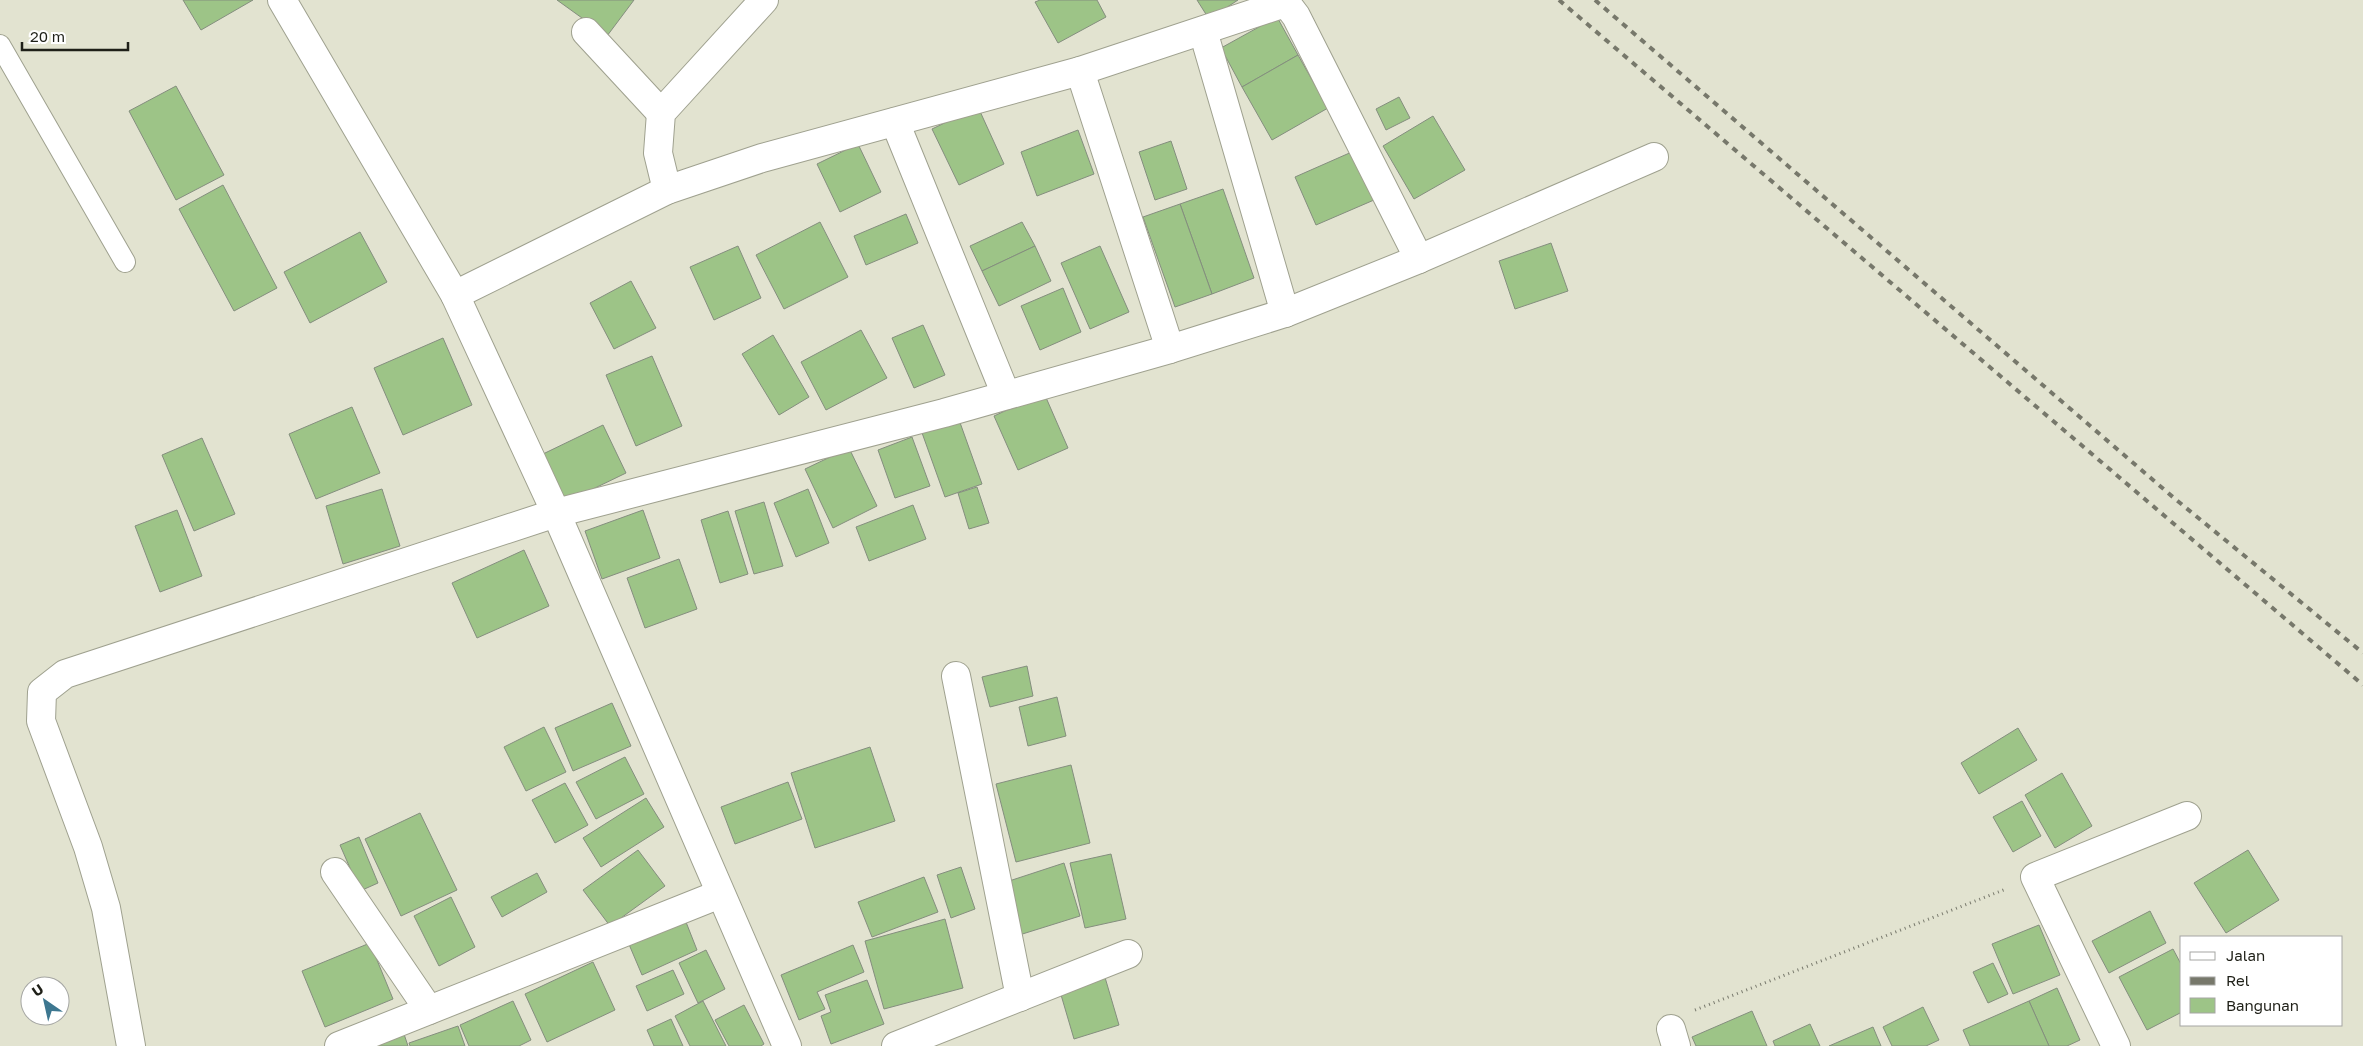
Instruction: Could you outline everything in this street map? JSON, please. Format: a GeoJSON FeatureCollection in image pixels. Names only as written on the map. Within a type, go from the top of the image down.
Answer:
{"type":"FeatureCollection","features":[{"type":"Feature","properties":{"kind":"street"},"geometry":{"type":"LineString","coordinates":[[667,190],[658,153],[661,113],[764,0]]}},
{"type":"Feature","properties":{"kind":"street"},"geometry":{"type":"LineString","coordinates":[[456,294],[667,190],[762,158],[1080,72],[1282,4],[1290,8],[1296,16],[1420,260]]}},
{"type":"Feature","properties":{"kind":"street"},"geometry":{"type":"LineString","coordinates":[[292,6],[456,294],[556,513],[786,1046]]}},
{"type":"Feature","properties":{"kind":"street"},"geometry":{"type":"LineString","coordinates":[[1203,31],[1285,313]]}},
{"type":"Feature","properties":{"kind":"street"},"geometry":{"type":"LineString","coordinates":[[586,32],[661,113]]}},
{"type":"Feature","properties":{"kind":"street"},"geometry":{"type":"LineString","coordinates":[[1080,72],[1170,349]]}},
{"type":"Feature","properties":{"kind":"street"},"geometry":{"type":"LineString","coordinates":[[895,122],[1006,395]]}},
{"type":"Feature","properties":{"kind":"street"},"geometry":{"type":"LineString","coordinates":[[131,1046],[106,908],[85,838],[41,722],[42,692],[65,674],[556,513],[944,413],[1170,349],[1285,313],[1420,260],[1654,158]]}},
{"type":"Feature","properties":{"kind":"street"},"geometry":{"type":"LineString","coordinates":[[956,676],[1020,997]]}},
{"type":"Feature","properties":{"kind":"street"},"geometry":{"type":"LineString","coordinates":[[2116,1046],[2035,877],[2186,816]]}},
{"type":"Feature","properties":{"kind":"street"},"geometry":{"type":"LineString","coordinates":[[335,872],[429,1010]]}},
{"type":"Feature","properties":{"kind":"street"},"geometry":{"type":"LineString","coordinates":[[339,1046],[720,894]]}},
{"type":"Feature","properties":{"kind":"street"},"geometry":{"type":"LineString","coordinates":[[896,1046],[1128,954]]}},
{"type":"Feature","properties":{"kind":"lane"},"geometry":{"type":"LineString","coordinates":[[0,45],[125,262]]}},
{"type":"Feature","properties":{"kind":"path"},"geometry":{"type":"LineString","coordinates":[[1674,1037],[1671,1021],[1674,1019],[1724,997],[1938,917],[2035,877]]}},
{"type":"Feature","properties":{"kind":"building"},"geometry":{"type":"Polygon","coordinates":[[[183,0],[253,0],[201,30],[183,0]]]}},
{"type":"Feature","properties":{"kind":"building"},"geometry":{"type":"Polygon","coordinates":[[[557,0],[634,0],[607,36],[557,0]]]}},
{"type":"Feature","properties":{"kind":"building"},"geometry":{"type":"Polygon","coordinates":[[[1040,0],[1097,0],[1106,17],[1058,43],[1035,2],[1040,0]]]}},
{"type":"Feature","properties":{"kind":"building"},"geometry":{"type":"Polygon","coordinates":[[[1197,0],[1238,0],[1209,19],[1197,0]]]}},
{"type":"Feature","properties":{"kind":"building"},"geometry":{"type":"Polygon","coordinates":[[[1277,17],[1298,55],[1242,87],[1221,48],[1277,17]]]}},
{"type":"Feature","properties":{"kind":"building"},"geometry":{"type":"Polygon","coordinates":[[[1298,55],[1328,108],[1272,140],[1242,87],[1298,55]]]}},
{"type":"Feature","properties":{"kind":"building"},"geometry":{"type":"Polygon","coordinates":[[[176,86],[224,175],[176,200],[129,111],[176,86]]]}},
{"type":"Feature","properties":{"kind":"building"},"geometry":{"type":"Polygon","coordinates":[[[1399,97],[1410,118],[1386,130],[1376,109],[1399,97]]]}},
{"type":"Feature","properties":{"kind":"building"},"geometry":{"type":"Polygon","coordinates":[[[978,107],[1004,164],[959,185],[932,129],[978,107]]]}},
{"type":"Feature","properties":{"kind":"building"},"geometry":{"type":"Polygon","coordinates":[[[1433,116],[1465,170],[1414,199],[1383,146],[1433,116]]]}},
{"type":"Feature","properties":{"kind":"building"},"geometry":{"type":"Polygon","coordinates":[[[1078,130],[1094,174],[1037,196],[1021,152],[1078,130]]]}},
{"type":"Feature","properties":{"kind":"building"},"geometry":{"type":"Polygon","coordinates":[[[1171,141],[1187,189],[1155,200],[1139,152],[1171,141]]]}},
{"type":"Feature","properties":{"kind":"building"},"geometry":{"type":"Polygon","coordinates":[[[858,144],[881,192],[840,212],[817,164],[858,144]]]}},
{"type":"Feature","properties":{"kind":"building"},"geometry":{"type":"Polygon","coordinates":[[[1354,151],[1374,200],[1316,225],[1295,177],[1354,151]]]}},
{"type":"Feature","properties":{"kind":"building"},"geometry":{"type":"Polygon","coordinates":[[[223,185],[277,288],[234,311],[179,209],[223,185]]]}},
{"type":"Feature","properties":{"kind":"building"},"geometry":{"type":"Polygon","coordinates":[[[1223,189],[1254,278],[1212,294],[1180,204],[1223,189]]]}},
{"type":"Feature","properties":{"kind":"building"},"geometry":{"type":"Polygon","coordinates":[[[1180,204],[1212,294],[1175,307],[1143,217],[1180,204]]]}},
{"type":"Feature","properties":{"kind":"building"},"geometry":{"type":"Polygon","coordinates":[[[906,214],[918,243],[866,265],[854,236],[906,214]]]}},
{"type":"Feature","properties":{"kind":"building"},"geometry":{"type":"Polygon","coordinates":[[[820,222],[848,277],[784,309],[756,255],[820,222]]]}},
{"type":"Feature","properties":{"kind":"building"},"geometry":{"type":"Polygon","coordinates":[[[1022,222],[1035,246],[982,271],[970,246],[1022,222]]]}},
{"type":"Feature","properties":{"kind":"building"},"geometry":{"type":"Polygon","coordinates":[[[360,232],[387,282],[310,323],[284,272],[360,232]]]}},
{"type":"Feature","properties":{"kind":"building"},"geometry":{"type":"Polygon","coordinates":[[[1551,243],[1568,291],[1515,309],[1499,261],[1551,243]]]}},
{"type":"Feature","properties":{"kind":"building"},"geometry":{"type":"Polygon","coordinates":[[[738,246],[761,298],[714,320],[690,267],[738,246]]]}},
{"type":"Feature","properties":{"kind":"building"},"geometry":{"type":"Polygon","coordinates":[[[1035,246],[1051,281],[999,306],[982,271],[1035,246]]]}},
{"type":"Feature","properties":{"kind":"building"},"geometry":{"type":"Polygon","coordinates":[[[1100,246],[1129,312],[1090,329],[1061,263],[1100,246]]]}},
{"type":"Feature","properties":{"kind":"building"},"geometry":{"type":"Polygon","coordinates":[[[631,281],[656,328],[614,349],[590,303],[631,281]]]}},
{"type":"Feature","properties":{"kind":"building"},"geometry":{"type":"Polygon","coordinates":[[[1063,288],[1081,332],[1040,350],[1021,306],[1063,288]]]}},
{"type":"Feature","properties":{"kind":"building"},"geometry":{"type":"Polygon","coordinates":[[[923,325],[945,375],[914,388],[892,338],[923,325]]]}},
{"type":"Feature","properties":{"kind":"building"},"geometry":{"type":"Polygon","coordinates":[[[861,330],[887,378],[826,410],[801,362],[861,330]]]}},
{"type":"Feature","properties":{"kind":"building"},"geometry":{"type":"Polygon","coordinates":[[[773,335],[809,397],[779,415],[742,354],[773,335]]]}},
{"type":"Feature","properties":{"kind":"building"},"geometry":{"type":"Polygon","coordinates":[[[443,338],[472,405],[403,435],[374,368],[443,338]]]}},
{"type":"Feature","properties":{"kind":"building"},"geometry":{"type":"Polygon","coordinates":[[[652,356],[682,426],[636,446],[606,375],[652,356]]]}},
{"type":"Feature","properties":{"kind":"building"},"geometry":{"type":"Polygon","coordinates":[[[1044,393],[1068,448],[1018,470],[994,416],[1044,393]]]}},
{"type":"Feature","properties":{"kind":"building"},"geometry":{"type":"Polygon","coordinates":[[[352,407],[380,473],[316,499],[289,434],[352,407]]]}},
{"type":"Feature","properties":{"kind":"building"},"geometry":{"type":"Polygon","coordinates":[[[958,417],[982,484],[945,497],[921,430],[958,417]]]}},
{"type":"Feature","properties":{"kind":"building"},"geometry":{"type":"Polygon","coordinates":[[[603,425],[626,473],[566,502],[543,454],[603,425]]]}},
{"type":"Feature","properties":{"kind":"building"},"geometry":{"type":"Polygon","coordinates":[[[912,437],[930,486],[895,498],[878,450],[912,437]]]}},
{"type":"Feature","properties":{"kind":"building"},"geometry":{"type":"Polygon","coordinates":[[[202,438],[235,514],[194,531],[162,455],[202,438]]]}},
{"type":"Feature","properties":{"kind":"building"},"geometry":{"type":"Polygon","coordinates":[[[849,448],[877,506],[833,528],[805,469],[849,448]]]}},
{"type":"Feature","properties":{"kind":"building"},"geometry":{"type":"Polygon","coordinates":[[[977,487],[989,523],[969,529],[958,493],[977,487]]]}},
{"type":"Feature","properties":{"kind":"building"},"geometry":{"type":"Polygon","coordinates":[[[382,489],[400,546],[343,564],[326,506],[382,489]]]}},
{"type":"Feature","properties":{"kind":"building"},"geometry":{"type":"Polygon","coordinates":[[[808,489],[829,543],[796,557],[774,503],[808,489]]]}},
{"type":"Feature","properties":{"kind":"building"},"geometry":{"type":"Polygon","coordinates":[[[764,502],[783,566],[754,574],[735,511],[764,502]]]}},
{"type":"Feature","properties":{"kind":"building"},"geometry":{"type":"Polygon","coordinates":[[[913,505],[926,539],[869,561],[856,527],[913,505]]]}},
{"type":"Feature","properties":{"kind":"building"},"geometry":{"type":"Polygon","coordinates":[[[177,510],[202,576],[160,592],[135,526],[177,510]]]}},
{"type":"Feature","properties":{"kind":"building"},"geometry":{"type":"Polygon","coordinates":[[[643,510],[660,558],[602,579],[585,531],[643,510]]]}},
{"type":"Feature","properties":{"kind":"building"},"geometry":{"type":"Polygon","coordinates":[[[728,511],[748,574],[720,583],[701,520],[728,511]]]}},
{"type":"Feature","properties":{"kind":"building"},"geometry":{"type":"Polygon","coordinates":[[[524,550],[549,606],[477,638],[452,583],[524,550]]]}},
{"type":"Feature","properties":{"kind":"building"},"geometry":{"type":"Polygon","coordinates":[[[679,559],[697,609],[645,628],[627,578],[679,559]]]}},
{"type":"Feature","properties":{"kind":"building"},"geometry":{"type":"Polygon","coordinates":[[[1027,666],[1033,696],[990,707],[982,677],[1027,666]]]}},
{"type":"Feature","properties":{"kind":"building"},"geometry":{"type":"Polygon","coordinates":[[[1057,697],[1066,736],[1028,746],[1019,707],[1057,697]]]}},
{"type":"Feature","properties":{"kind":"building"},"geometry":{"type":"Polygon","coordinates":[[[612,703],[631,746],[573,771],[555,728],[612,703]]]}},
{"type":"Feature","properties":{"kind":"building"},"geometry":{"type":"Polygon","coordinates":[[[544,727],[566,772],[526,791],[504,747],[544,727]]]}},
{"type":"Feature","properties":{"kind":"building"},"geometry":{"type":"Polygon","coordinates":[[[2018,728],[2037,760],[1979,794],[1961,763],[2018,728]]]}},
{"type":"Feature","properties":{"kind":"building"},"geometry":{"type":"Polygon","coordinates":[[[870,747],[895,821],[815,848],[791,773],[870,747]]]}},
{"type":"Feature","properties":{"kind":"building"},"geometry":{"type":"Polygon","coordinates":[[[625,757],[644,794],[596,819],[576,782],[625,757]]]}},
{"type":"Feature","properties":{"kind":"building"},"geometry":{"type":"Polygon","coordinates":[[[1071,765],[1090,843],[1016,862],[996,784],[1071,765]]]}},
{"type":"Feature","properties":{"kind":"building"},"geometry":{"type":"Polygon","coordinates":[[[2062,773],[2092,826],[2055,848],[2025,795],[2062,773]]]}},
{"type":"Feature","properties":{"kind":"building"},"geometry":{"type":"Polygon","coordinates":[[[788,782],[802,819],[735,844],[721,807],[788,782]]]}},
{"type":"Feature","properties":{"kind":"building"},"geometry":{"type":"Polygon","coordinates":[[[565,783],[588,825],[555,843],[532,800],[565,783]]]}},
{"type":"Feature","properties":{"kind":"building"},"geometry":{"type":"Polygon","coordinates":[[[646,798],[664,827],[601,867],[583,838],[646,798]]]}},
{"type":"Feature","properties":{"kind":"building"},"geometry":{"type":"Polygon","coordinates":[[[2022,801],[2041,836],[2013,852],[1993,817],[2022,801]]]}},
{"type":"Feature","properties":{"kind":"building"},"geometry":{"type":"Polygon","coordinates":[[[420,813],[457,890],[401,916],[365,839],[420,813]]]}},
{"type":"Feature","properties":{"kind":"building"},"geometry":{"type":"Polygon","coordinates":[[[359,837],[378,883],[360,891],[340,845],[359,837]]]}},
{"type":"Feature","properties":{"kind":"building"},"geometry":{"type":"Polygon","coordinates":[[[638,850],[665,886],[610,926],[583,890],[638,850]]]}},
{"type":"Feature","properties":{"kind":"building"},"geometry":{"type":"Polygon","coordinates":[[[2248,850],[2279,900],[2226,933],[2194,883],[2248,850]]]}},
{"type":"Feature","properties":{"kind":"building"},"geometry":{"type":"Polygon","coordinates":[[[1111,854],[1126,919],[1085,928],[1070,863],[1111,854]]]}},
{"type":"Feature","properties":{"kind":"building"},"geometry":{"type":"Polygon","coordinates":[[[1064,863],[1080,916],[1016,936],[1000,884],[1064,863]]]}},
{"type":"Feature","properties":{"kind":"building"},"geometry":{"type":"Polygon","coordinates":[[[961,867],[975,909],[951,918],[937,875],[961,867]]]}},
{"type":"Feature","properties":{"kind":"building"},"geometry":{"type":"Polygon","coordinates":[[[537,873],[547,892],[502,917],[491,897],[537,873]]]}},
{"type":"Feature","properties":{"kind":"building"},"geometry":{"type":"Polygon","coordinates":[[[924,877],[938,912],[872,937],[858,902],[924,877]]]}},
{"type":"Feature","properties":{"kind":"building"},"geometry":{"type":"Polygon","coordinates":[[[451,897],[475,947],[439,966],[414,916],[451,897]]]}},
{"type":"Feature","properties":{"kind":"building"},"geometry":{"type":"Polygon","coordinates":[[[2150,911],[2166,943],[2109,973],[2092,941],[2150,911]]]}},
{"type":"Feature","properties":{"kind":"building"},"geometry":{"type":"Polygon","coordinates":[[[684,917],[697,950],[642,975],[628,942],[684,917]]]}},
{"type":"Feature","properties":{"kind":"building"},"geometry":{"type":"Polygon","coordinates":[[[945,919],[963,988],[884,1009],[865,941],[945,919]]]}},
{"type":"Feature","properties":{"kind":"building"},"geometry":{"type":"Polygon","coordinates":[[[2039,925],[2060,975],[2013,994],[1992,944],[2039,925]]]}},
{"type":"Feature","properties":{"kind":"building"},"geometry":{"type":"Polygon","coordinates":[[[370,943],[393,999],[325,1027],[302,971],[370,943]]]}},
{"type":"Feature","properties":{"kind":"building"},"geometry":{"type":"Polygon","coordinates":[[[853,945],[864,972],[817,992],[825,1009],[799,1020],[781,975],[853,945]]]}},
{"type":"Feature","properties":{"kind":"building"},"geometry":{"type":"Polygon","coordinates":[[[2173,949],[2180,962],[2180,1013],[2147,1030],[2119,977],[2173,949]]]}},
{"type":"Feature","properties":{"kind":"building"},"geometry":{"type":"Polygon","coordinates":[[[706,950],[725,989],[698,1003],[679,963],[706,950]]]}},
{"type":"Feature","properties":{"kind":"building"},"geometry":{"type":"Polygon","coordinates":[[[593,962],[615,1010],[547,1042],[525,994],[593,962]]]}},
{"type":"Feature","properties":{"kind":"building"},"geometry":{"type":"Polygon","coordinates":[[[1993,963],[2008,994],[1988,1003],[1973,972],[1993,963]]]}},
{"type":"Feature","properties":{"kind":"building"},"geometry":{"type":"Polygon","coordinates":[[[673,970],[684,994],[647,1011],[636,986],[673,970]]]}},
{"type":"Feature","properties":{"kind":"building"},"geometry":{"type":"Polygon","coordinates":[[[1104,974],[1119,1025],[1074,1039],[1059,988],[1104,974]]]}},
{"type":"Feature","properties":{"kind":"building"},"geometry":{"type":"Polygon","coordinates":[[[867,980],[884,1024],[831,1044],[821,1016],[831,1012],[825,995],[867,980]]]}},
{"type":"Feature","properties":{"kind":"building"},"geometry":{"type":"Polygon","coordinates":[[[2057,988],[2080,1040],[2067,1046],[2049,1046],[2029,1001],[2057,988]]]}},
{"type":"Feature","properties":{"kind":"building"},"geometry":{"type":"Polygon","coordinates":[[[513,1001],[531,1040],[519,1046],[469,1046],[460,1025],[513,1001]]]}},
{"type":"Feature","properties":{"kind":"building"},"geometry":{"type":"Polygon","coordinates":[[[703,1001],[726,1046],[690,1046],[675,1016],[703,1001]]]}},
{"type":"Feature","properties":{"kind":"building"},"geometry":{"type":"Polygon","coordinates":[[[2029,1001],[2049,1046],[1970,1046],[1963,1030],[2029,1001]]]}},
{"type":"Feature","properties":{"kind":"building"},"geometry":{"type":"Polygon","coordinates":[[[744,1005],[764,1044],[761,1046],[729,1046],[715,1020],[744,1005]]]}},
{"type":"Feature","properties":{"kind":"building"},"geometry":{"type":"Polygon","coordinates":[[[1923,1007],[1939,1040],[1926,1046],[1892,1046],[1883,1027],[1923,1007]]]}},
{"type":"Feature","properties":{"kind":"building"},"geometry":{"type":"Polygon","coordinates":[[[1752,1011],[1767,1046],[1696,1046],[1692,1037],[1752,1011]]]}},
{"type":"Feature","properties":{"kind":"building"},"geometry":{"type":"Polygon","coordinates":[[[671,1019],[683,1046],[654,1046],[647,1030],[671,1019]]]}},
{"type":"Feature","properties":{"kind":"building"},"geometry":{"type":"Polygon","coordinates":[[[1810,1024],[1820,1046],[1775,1046],[1773,1041],[1810,1024]]]}},
{"type":"Feature","properties":{"kind":"building"},"geometry":{"type":"Polygon","coordinates":[[[458,1026],[465,1046],[410,1046],[409,1043],[458,1026]]]}},
{"type":"Feature","properties":{"kind":"building"},"geometry":{"type":"Polygon","coordinates":[[[1873,1027],[1881,1046],[1829,1046],[1873,1027]]]}},
{"type":"Feature","properties":{"kind":"building"},"geometry":{"type":"Polygon","coordinates":[[[402,1028],[408,1046],[380,1046],[377,1036],[402,1028]]]}},
{"type":"Feature","properties":{"kind":"railway"},"geometry":{"type":"LineString","coordinates":[[1559,0],[2363,685]]}},
{"type":"Feature","properties":{"kind":"railway"},"geometry":{"type":"LineString","coordinates":[[1595,0],[2174,498],[2363,653]]}}]}
